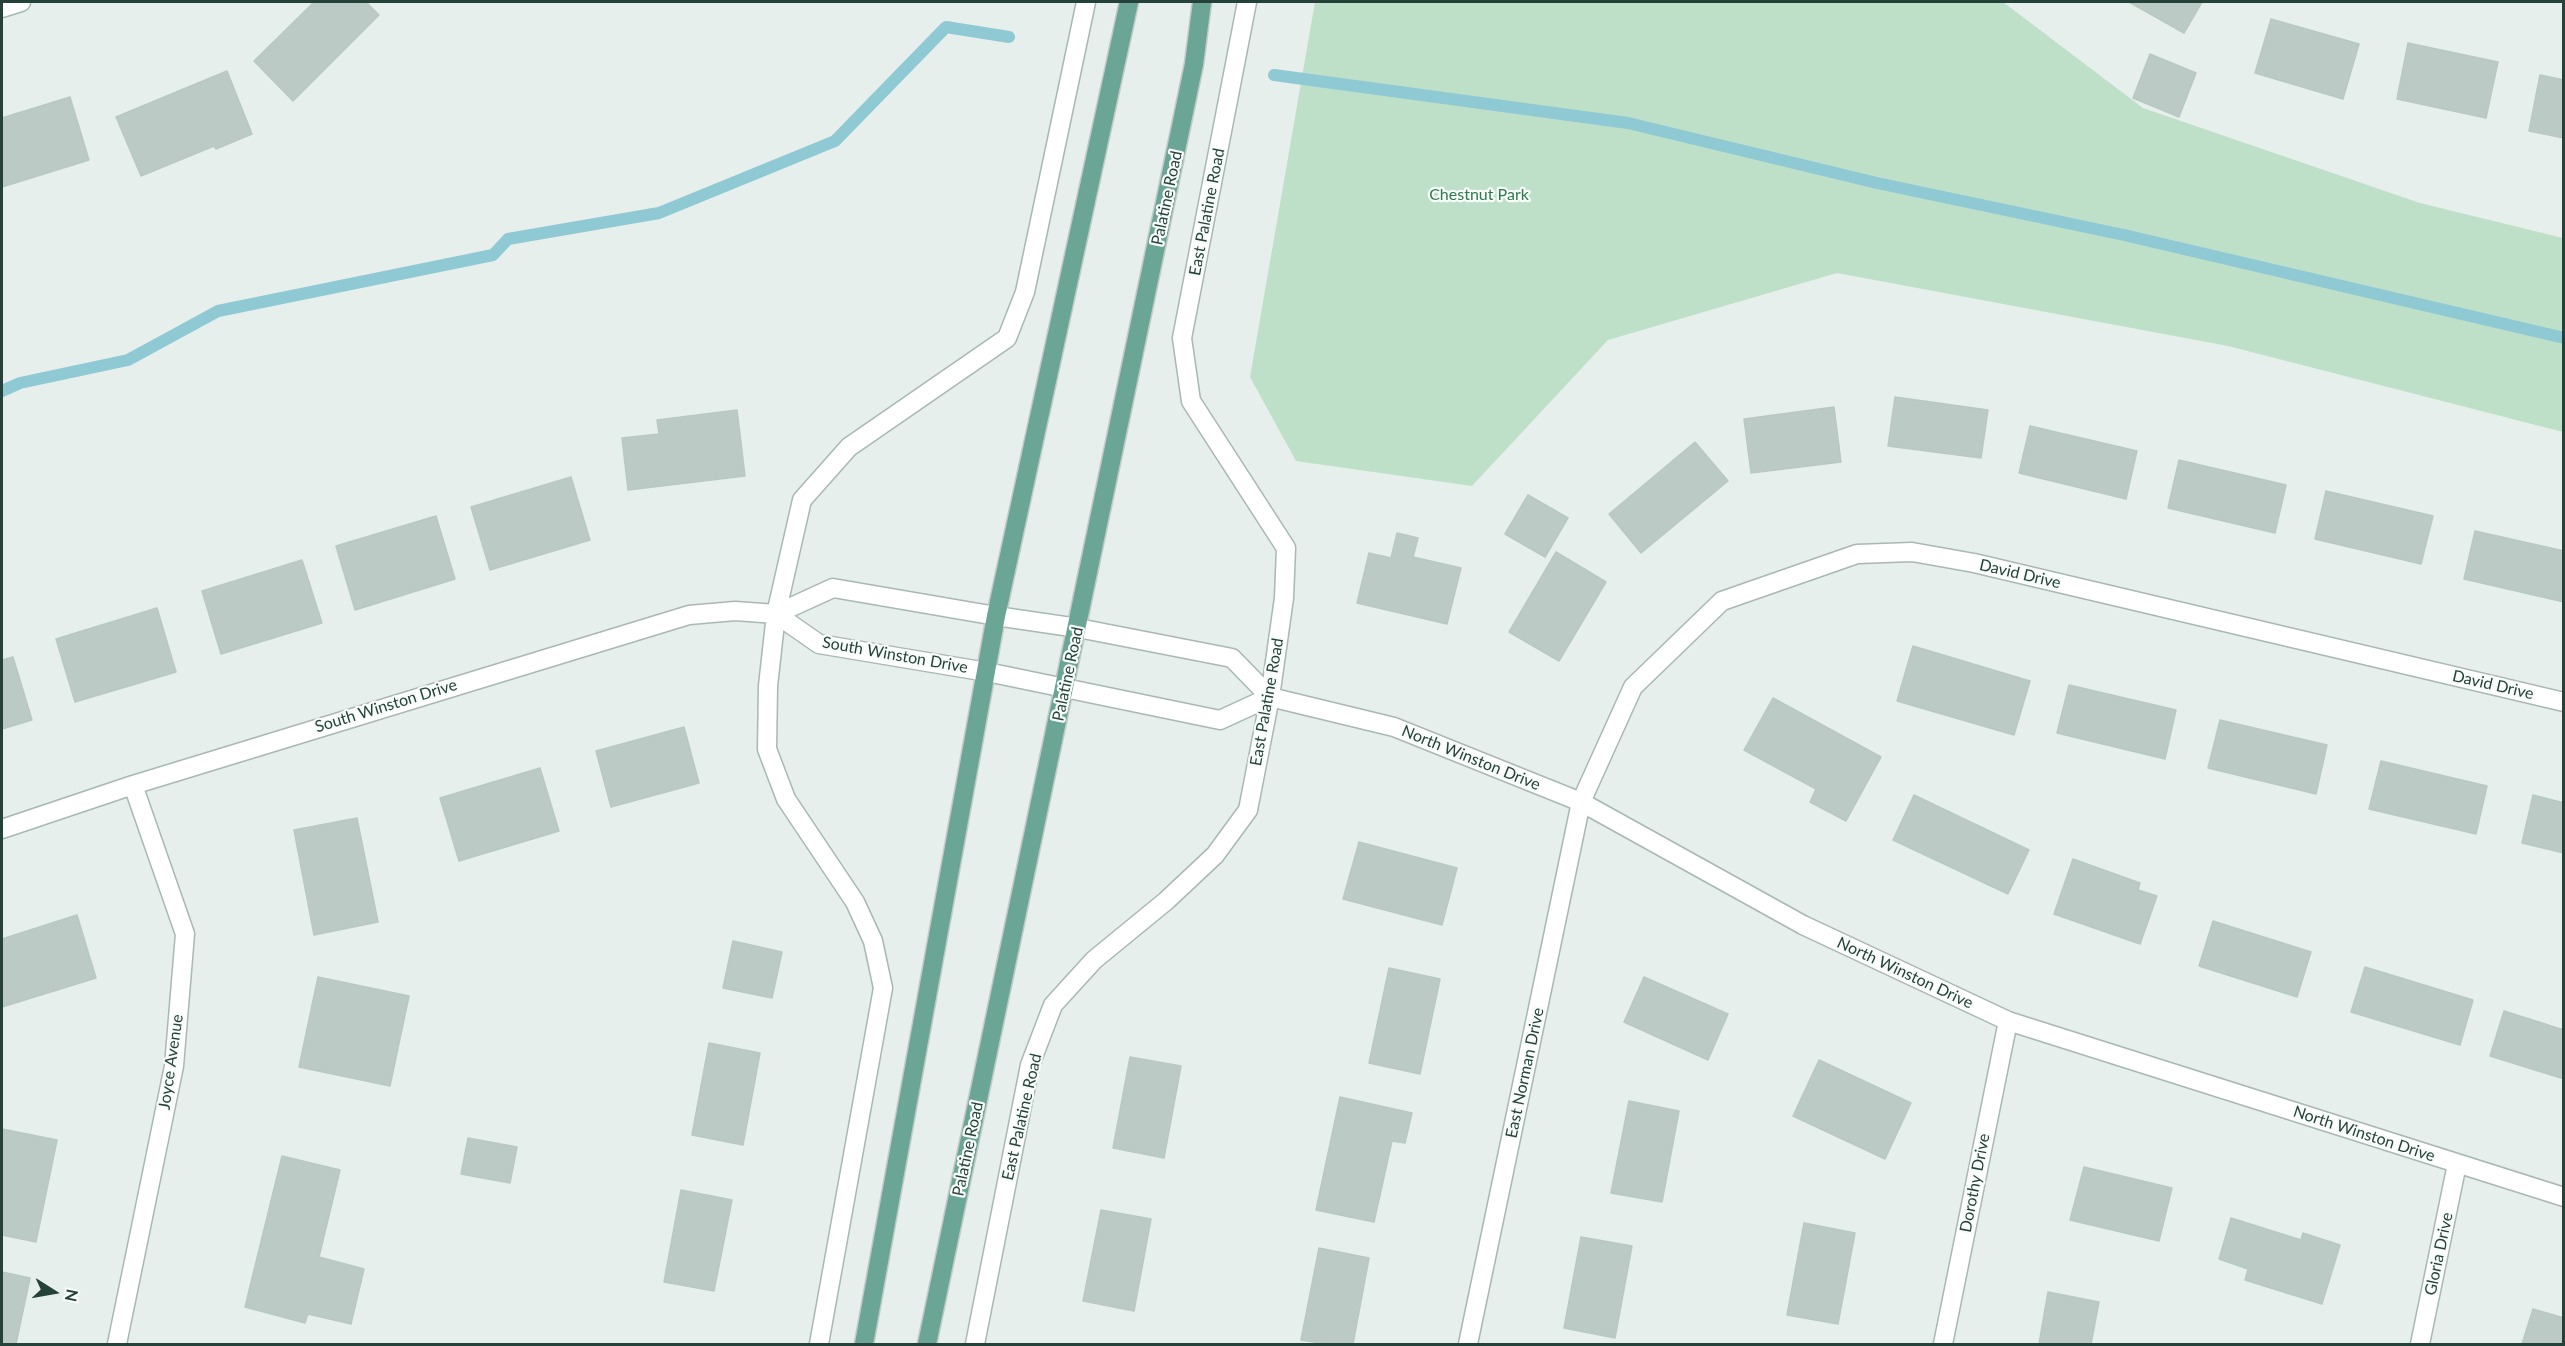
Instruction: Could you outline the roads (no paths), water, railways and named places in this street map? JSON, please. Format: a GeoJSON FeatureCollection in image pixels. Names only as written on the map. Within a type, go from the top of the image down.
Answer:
{"type":"FeatureCollection","features":[{"type":"Feature","properties":{"kind":"main road"},"geometry":{"type":"LineString","coordinates":[[864,1344],[996,616],[1128,2]]}},
{"type":"Feature","properties":{"kind":"main road","name":"Palatine Road"},"geometry":{"type":"LineString","coordinates":[[927,1344],[1194,64],[1202,2]]}},
{"type":"Feature","properties":{"kind":"street"},"geometry":{"type":"LineString","coordinates":[[2,8],[21,2]]}},
{"type":"Feature","properties":{"kind":"street"},"geometry":{"type":"LineString","coordinates":[[819,1344],[883,988],[873,941],[855,902],[786,799],[767,749],[768,686],[776,614],[802,500],[849,447],[1007,338],[1025,292],[1086,2]]}},
{"type":"Feature","properties":{"kind":"street","name":"East Palatine Road"},"geometry":{"type":"LineString","coordinates":[[975,1344],[1030,1065],[1053,1005],[1094,960],[1167,901],[1215,855],[1248,810],[1270,697],[1284,598],[1286,548],[1191,401],[1182,338],[1247,2]]}},
{"type":"Feature","properties":{"kind":"street","name":"David Drive"},"geometry":{"type":"LineString","coordinates":[[1581,802],[1633,687],[1722,601],[1857,554],[1912,552],[1974,563],[2564,702]]}},
{"type":"Feature","properties":{"kind":"street"},"geometry":{"type":"LineString","coordinates":[[776,614],[833,588],[1078,628],[1232,658],[1270,697],[1220,720],[1065,690],[987,672]]}},
{"type":"Feature","properties":{"kind":"street","name":"South Winston Drive"},"geometry":{"type":"LineString","coordinates":[[2,829],[133,785],[689,615],[735,610],[776,614],[819,644],[987,672]]}},
{"type":"Feature","properties":{"kind":"street","name":"North Winston Drive"},"geometry":{"type":"LineString","coordinates":[[1270,697],[1394,727],[1581,802],[1803,925],[2008,1021],[2564,1197]]}},
{"type":"Feature","properties":{"kind":"street","name":"Joyce Avenue"},"geometry":{"type":"LineString","coordinates":[[117,1344],[174,1066],[185,934],[133,785]]}},
{"type":"Feature","properties":{"kind":"street","name":"East Norman Drive"},"geometry":{"type":"LineString","coordinates":[[1468,1344],[1581,802]]}},
{"type":"Feature","properties":{"kind":"street","name":"Dorothy Drive"},"geometry":{"type":"LineString","coordinates":[[1943,1344],[2008,1021]]}},
{"type":"Feature","properties":{"kind":"street","name":"Gloria Drive"},"geometry":{"type":"LineString","coordinates":[[2420,1344],[2457,1164]]}},
{"type":"Feature","properties":{"kind":"waterway"},"geometry":{"type":"LineString","coordinates":[[2,391],[20,383],[128,360],[218,311],[493,255],[508,239],[659,213],[835,141],[946,27],[1009,37]]}},
{"type":"Feature","properties":{"kind":"waterway"},"geometry":{"type":"LineString","coordinates":[[1274,75],[1628,123],[1877,183],[2124,235],[2564,338]]}},
{"type":"Feature","properties":{"kind":"park label","name":"Chestnut Park"},"geometry":{"type":"Point","coordinates":[1479,195]}}]}
